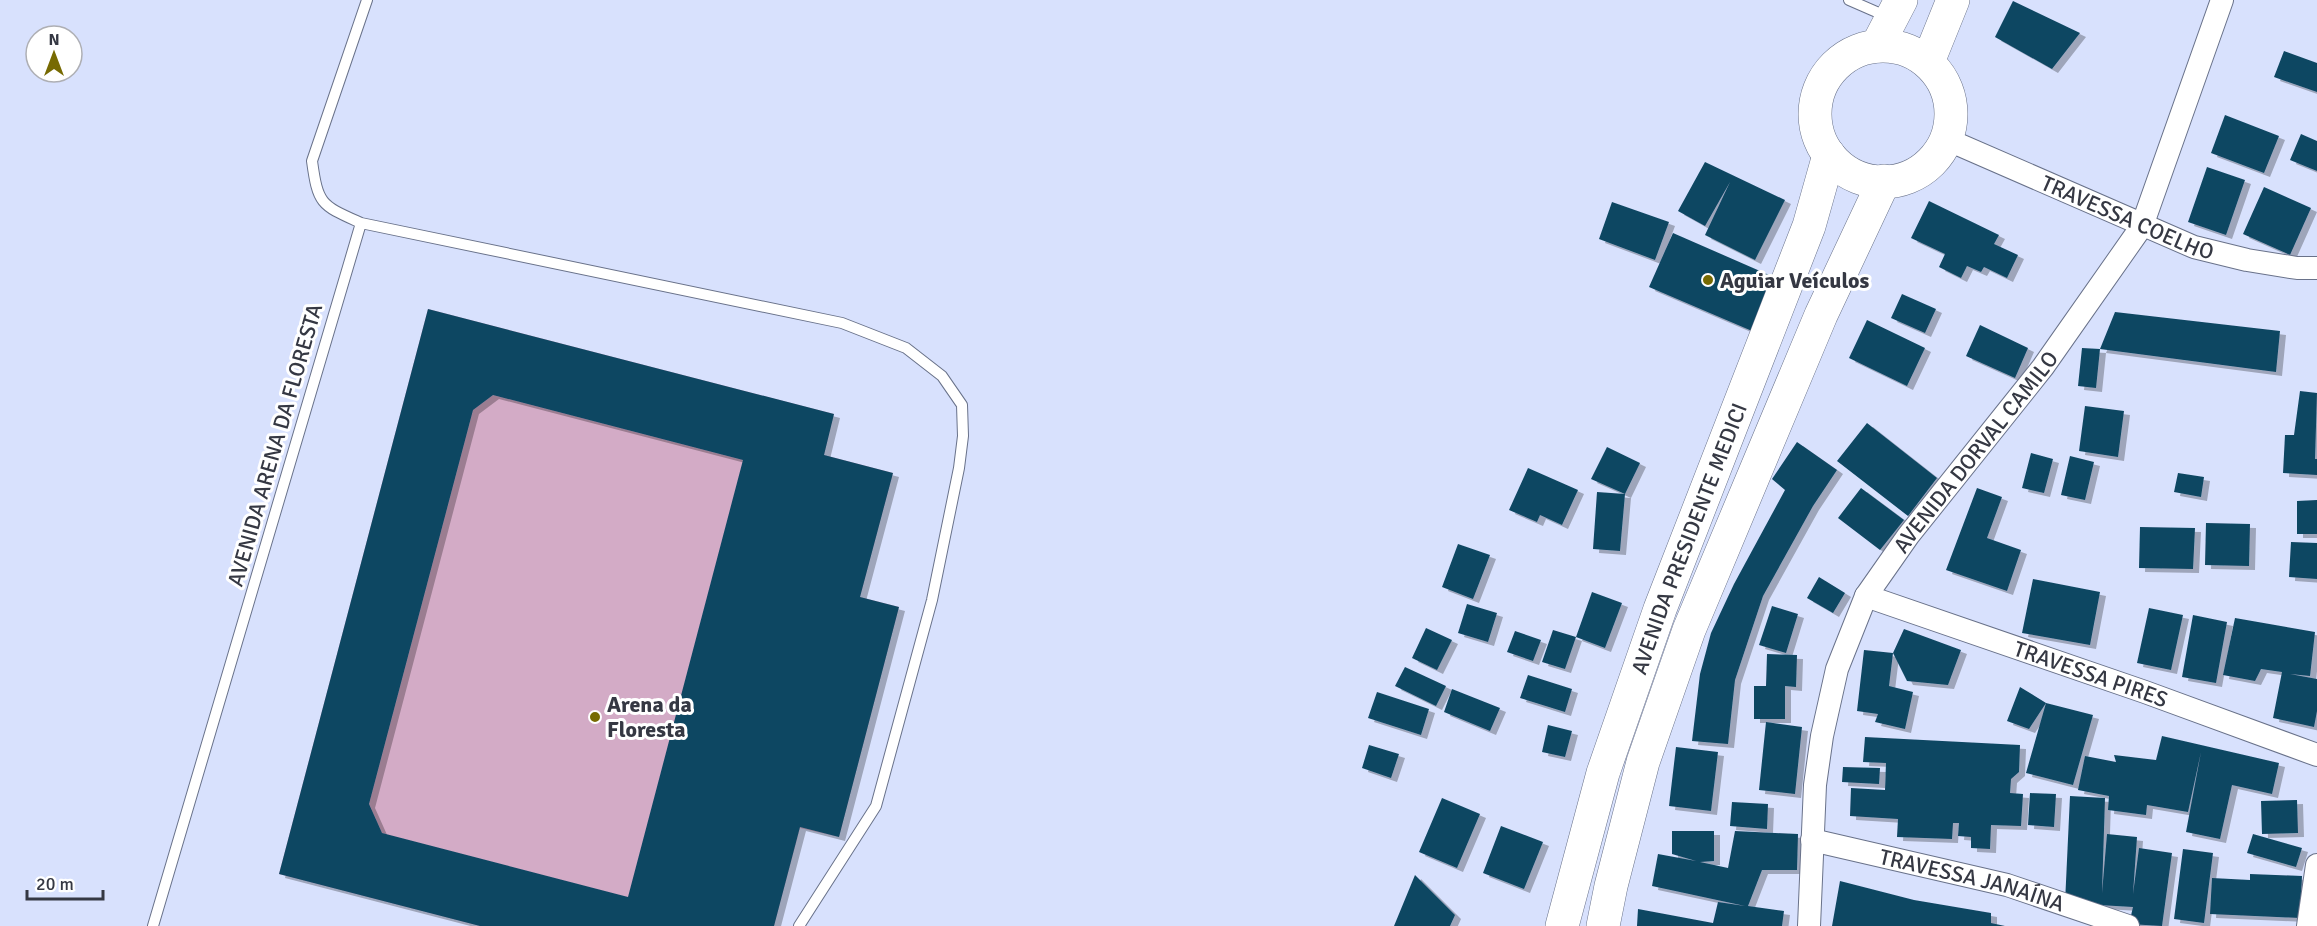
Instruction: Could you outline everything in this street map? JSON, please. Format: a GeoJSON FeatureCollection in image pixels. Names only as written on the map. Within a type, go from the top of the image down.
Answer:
{"type":"FeatureCollection","features":[{"type":"Feature","properties":{"kind":"main road"},"geometry":{"type":"LineString","coordinates":[[1928,62],[1953,0]]}},
{"type":"Feature","properties":{"kind":"main road"},"geometry":{"type":"LineString","coordinates":[[1890,22],[1904,49],[1928,62],[1941,78],[1949,98],[1951,118],[1946,139],[1936,156],[1922,169],[1904,178],[1884,181],[1868,180],[1840,167],[1829,155],[1819,137],[1814,117],[1816,96],[1825,77],[1839,61],[1857,51],[1890,22]]}},
{"type":"Feature","properties":{"kind":"main road","name":"AVENIDA PRESIDENTE MEDICI"},"geometry":{"type":"LineString","coordinates":[[1563,926],[1603,773],[1660,609],[1809,226],[1829,155]]}},
{"type":"Feature","properties":{"kind":"main road","name":"AVENIDA PRESIDENTE MEDICI"},"geometry":{"type":"LineString","coordinates":[[1603,926],[1643,762],[1689,630],[1821,315],[1884,181]]}},
{"type":"Feature","properties":{"kind":"street","name":"AVENIDA DORVAL CAMILO"},"geometry":{"type":"LineString","coordinates":[[1809,926],[1815,785],[1825,725],[1837,669],[1866,596],[1908,536],[2043,367],[2142,226],[2222,0]]}},
{"type":"Feature","properties":{"kind":"street","name":"TRAVESSA COELHO"},"geometry":{"type":"LineString","coordinates":[[1946,139],[2194,247],[2247,260],[2317,268]]}},
{"type":"Feature","properties":{"kind":"street","name":"TRAVESSA PIRES"},"geometry":{"type":"LineString","coordinates":[[1866,596],[2317,754]]}},
{"type":"Feature","properties":{"kind":"street","name":"TRAVESSA JANAÍNA"},"geometry":{"type":"LineString","coordinates":[[1812,840],[2007,885],[2128,926]]}},
{"type":"Feature","properties":{"kind":"street"},"geometry":{"type":"LineString","coordinates":[[2308,926],[2317,865]]}},
{"type":"Feature","properties":{"kind":"lane"},"geometry":{"type":"LineString","coordinates":[[367,0],[312,161],[316,189],[327,208],[361,223],[842,323],[906,348],[942,376],[962,405],[963,436],[959,468],[932,600],[876,806],[799,926]]}},
{"type":"Feature","properties":{"kind":"lane"},"geometry":{"type":"LineString","coordinates":[[1848,0],[1890,22]]}},
{"type":"Feature","properties":{"kind":"lane","name":"AVENIDA ARENA DA FLORESTA"},"geometry":{"type":"LineString","coordinates":[[153,926],[361,223]]}},
{"type":"Feature","properties":{"kind":"shaded area","name":"Arena da Floresta"},"geometry":{"type":"Polygon","coordinates":[[[428,309],[834,414],[824,455],[893,473],[860,597],[899,607],[839,837],[800,828],[774,926],[480,926],[279,874],[428,309]]]}},
{"type":"Feature","properties":{"kind":"building"},"geometry":{"type":"Polygon","coordinates":[[[2013,1],[2080,33],[2052,69],[1995,37],[2013,1]]]}},
{"type":"Feature","properties":{"kind":"building"},"geometry":{"type":"Polygon","coordinates":[[[2284,51],[2317,63],[2317,92],[2274,77],[2284,51]]]}},
{"type":"Feature","properties":{"kind":"building"},"geometry":{"type":"Polygon","coordinates":[[[2225,115],[2279,136],[2264,173],[2211,153],[2225,115]]]}},
{"type":"Feature","properties":{"kind":"building"},"geometry":{"type":"Polygon","coordinates":[[[2301,134],[2317,141],[2317,171],[2290,160],[2301,134]]]}},
{"type":"Feature","properties":{"kind":"building"},"geometry":{"type":"Polygon","coordinates":[[[1705,162],[1785,200],[1755,260],[1705,235],[1730,182],[1705,226],[1678,211],[1705,162]]]}},
{"type":"Feature","properties":{"kind":"building"},"geometry":{"type":"Polygon","coordinates":[[[2207,167],[2245,180],[2226,235],[2188,222],[2207,167]]]}},
{"type":"Feature","properties":{"kind":"building"},"geometry":{"type":"Polygon","coordinates":[[[2264,187],[2311,208],[2290,255],[2243,234],[2264,187]]]}},
{"type":"Feature","properties":{"kind":"building"},"geometry":{"type":"Polygon","coordinates":[[[1929,201],[1999,235],[1994,244],[2018,255],[2007,278],[1984,267],[1981,272],[1967,266],[1961,278],[1939,267],[1945,254],[1911,238],[1929,201]]]}},
{"type":"Feature","properties":{"kind":"building"},"geometry":{"type":"Polygon","coordinates":[[[1612,202],[1669,222],[1655,260],[1599,239],[1612,202]]]}},
{"type":"Feature","properties":{"kind":"building"},"geometry":{"type":"Polygon","coordinates":[[[1673,233],[1776,278],[1752,331],[1649,287],[1673,233]]]}},
{"type":"Feature","properties":{"kind":"building"},"geometry":{"type":"Polygon","coordinates":[[[1902,294],[1936,309],[1925,333],[1891,318],[1902,294]]]}},
{"type":"Feature","properties":{"kind":"building"},"geometry":{"type":"Polygon","coordinates":[[[428,309],[834,414],[824,455],[893,473],[860,597],[899,607],[839,837],[800,827],[774,926],[480,926],[279,874],[428,309]],[[493,395],[473,410],[369,804],[382,833],[628,897],[743,460],[493,395]]]}},
{"type":"Feature","properties":{"kind":"building"},"geometry":{"type":"Polygon","coordinates":[[[2115,312],[2280,331],[2276,372],[2100,349],[2115,312]]]}},
{"type":"Feature","properties":{"kind":"building"},"geometry":{"type":"Polygon","coordinates":[[[1867,320],[1925,348],[1907,386],[1849,358],[1867,320]]]}},
{"type":"Feature","properties":{"kind":"building"},"geometry":{"type":"Polygon","coordinates":[[[1980,325],[2028,348],[2015,378],[1966,356],[1980,325]]]}},
{"type":"Feature","properties":{"kind":"building"},"geometry":{"type":"Polygon","coordinates":[[[2082,348],[2100,349],[2096,388],[2078,386],[2082,348]]]}},
{"type":"Feature","properties":{"kind":"building"},"geometry":{"type":"Polygon","coordinates":[[[2300,391],[2317,393],[2315,459],[2317,459],[2317,475],[2283,473],[2285,435],[2294,435],[2300,391]]]}},
{"type":"Feature","properties":{"kind":"building"},"geometry":{"type":"Polygon","coordinates":[[[2085,406],[2124,411],[2118,457],[2079,451],[2085,406]]]}},
{"type":"Feature","properties":{"kind":"building"},"geometry":{"type":"Polygon","coordinates":[[[1867,423],[1937,478],[1908,516],[1837,461],[1867,423]]]}},
{"type":"Feature","properties":{"kind":"building"},"geometry":{"type":"Polygon","coordinates":[[[1797,442],[1837,470],[1813,506],[1763,596],[1735,680],[1728,744],[1692,741],[1700,674],[1711,633],[1734,584],[1785,490],[1772,479],[1797,442]]]}},
{"type":"Feature","properties":{"kind":"building"},"geometry":{"type":"Polygon","coordinates":[[[1607,447],[1640,463],[1625,494],[1591,479],[1607,447]]]}},
{"type":"Feature","properties":{"kind":"building"},"geometry":{"type":"Polygon","coordinates":[[[2031,453],[2053,459],[2044,493],[2022,488],[2031,453]]]}},
{"type":"Feature","properties":{"kind":"building"},"geometry":{"type":"Polygon","coordinates":[[[2070,456],[2094,462],[2085,500],[2061,495],[2070,456]]]}},
{"type":"Feature","properties":{"kind":"building"},"geometry":{"type":"Polygon","coordinates":[[[1528,468],[1578,490],[1562,525],[1540,515],[1537,522],[1509,510],[1528,468]]]}},
{"type":"Feature","properties":{"kind":"building"},"geometry":{"type":"Polygon","coordinates":[[[2178,473],[2204,477],[2201,497],[2174,492],[2178,473]]]}},
{"type":"Feature","properties":{"kind":"building"},"geometry":{"type":"Polygon","coordinates":[[[1861,488],[1904,520],[1880,550],[1838,518],[1861,488]]]}},
{"type":"Feature","properties":{"kind":"building"},"geometry":{"type":"Polygon","coordinates":[[[1977,488],[2002,497],[1987,538],[2021,550],[2007,591],[1946,570],[1977,488]]]}},
{"type":"Feature","properties":{"kind":"building"},"geometry":{"type":"Polygon","coordinates":[[[1597,492],[1625,494],[1620,551],[1593,549],[1597,492]]]}},
{"type":"Feature","properties":{"kind":"building"},"geometry":{"type":"Polygon","coordinates":[[[2317,500],[2317,534],[2297,534],[2297,501],[2317,500]]]}},
{"type":"Feature","properties":{"kind":"building"},"geometry":{"type":"Polygon","coordinates":[[[2206,523],[2250,524],[2249,566],[2205,565],[2206,523]]]}},
{"type":"Feature","properties":{"kind":"building"},"geometry":{"type":"Polygon","coordinates":[[[2140,527],[2195,528],[2193,569],[2139,568],[2140,527]]]}},
{"type":"Feature","properties":{"kind":"building"},"geometry":{"type":"Polygon","coordinates":[[[2291,542],[2317,543],[2317,579],[2289,577],[2291,542]]]}},
{"type":"Feature","properties":{"kind":"building"},"geometry":{"type":"Polygon","coordinates":[[[1458,544],[1490,555],[1473,599],[1442,587],[1458,544]]]}},
{"type":"Feature","properties":{"kind":"building"},"geometry":{"type":"Polygon","coordinates":[[[1819,577],[1845,593],[1833,613],[1807,598],[1819,577]]]}},
{"type":"Feature","properties":{"kind":"building"},"geometry":{"type":"Polygon","coordinates":[[[2033,579],[2100,592],[2090,645],[2022,633],[2033,579]]]}},
{"type":"Feature","properties":{"kind":"building"},"geometry":{"type":"Polygon","coordinates":[[[1592,592],[1622,603],[1605,648],[1576,637],[1592,592]]]}},
{"type":"Feature","properties":{"kind":"building"},"geometry":{"type":"Polygon","coordinates":[[[1467,604],[1497,613],[1488,642],[1458,633],[1467,604]]]}},
{"type":"Feature","properties":{"kind":"building"},"geometry":{"type":"Polygon","coordinates":[[[1772,606],[1798,614],[1786,653],[1759,645],[1772,606]]]}},
{"type":"Feature","properties":{"kind":"building"},"geometry":{"type":"Polygon","coordinates":[[[2149,608],[2183,615],[2171,670],[2137,663],[2149,608]]]}},
{"type":"Feature","properties":{"kind":"building"},"geometry":{"type":"Polygon","coordinates":[[[2193,615],[2227,622],[2216,683],[2182,677],[2193,615]]]}},
{"type":"Feature","properties":{"kind":"building"},"geometry":{"type":"Polygon","coordinates":[[[2235,618],[2315,632],[2310,676],[2290,674],[2317,679],[2317,711],[2314,727],[2273,718],[2282,672],[2261,669],[2255,681],[2223,675],[2235,618]]]}},
{"type":"Feature","properties":{"kind":"building"},"geometry":{"type":"Polygon","coordinates":[[[1426,628],[1452,640],[1437,670],[1412,658],[1426,628]]]}},
{"type":"Feature","properties":{"kind":"building"},"geometry":{"type":"Polygon","coordinates":[[[1904,629],[1961,650],[1948,685],[1907,681],[1893,653],[1904,629]]]}},
{"type":"Feature","properties":{"kind":"building"},"geometry":{"type":"Polygon","coordinates":[[[1553,630],[1576,637],[1565,669],[1542,662],[1553,630]]]}},
{"type":"Feature","properties":{"kind":"building"},"geometry":{"type":"Polygon","coordinates":[[[1515,631],[1541,640],[1533,661],[1507,652],[1515,631]]]}},
{"type":"Feature","properties":{"kind":"building"},"geometry":{"type":"Polygon","coordinates":[[[1864,650],[1893,653],[1889,686],[1913,692],[1905,729],[1875,722],[1878,714],[1857,711],[1864,650]]]}},
{"type":"Feature","properties":{"kind":"building"},"geometry":{"type":"Polygon","coordinates":[[[1767,654],[1797,655],[1796,687],[1785,686],[1785,719],[1754,719],[1754,686],[1766,686],[1767,654]]]}},
{"type":"Feature","properties":{"kind":"building"},"geometry":{"type":"Polygon","coordinates":[[[1405,667],[1446,686],[1436,706],[1395,686],[1405,667]]]}},
{"type":"Feature","properties":{"kind":"building"},"geometry":{"type":"Polygon","coordinates":[[[1528,675],[1572,689],[1565,712],[1520,698],[1528,675]]]}},
{"type":"Feature","properties":{"kind":"building"},"geometry":{"type":"Polygon","coordinates":[[[2020,687],[2046,703],[2029,729],[2007,721],[2020,687]]]}},
{"type":"Feature","properties":{"kind":"building"},"geometry":{"type":"Polygon","coordinates":[[[1452,689],[1500,708],[1490,731],[1444,712],[1452,689]]]}},
{"type":"Feature","properties":{"kind":"building"},"geometry":{"type":"Polygon","coordinates":[[[1377,692],[1429,709],[1421,735],[1368,718],[1377,692]]]}},
{"type":"Feature","properties":{"kind":"building"},"geometry":{"type":"Polygon","coordinates":[[[2046,703],[2093,715],[2073,785],[2026,773],[2046,703]]]}},
{"type":"Feature","properties":{"kind":"building"},"geometry":{"type":"Polygon","coordinates":[[[1766,722],[1802,727],[1795,794],[1759,790],[1766,722]]]}},
{"type":"Feature","properties":{"kind":"building"},"geometry":{"type":"Polygon","coordinates":[[[1548,725],[1572,731],[1565,757],[1542,752],[1548,725]]]}},
{"type":"Feature","properties":{"kind":"building"},"geometry":{"type":"Polygon","coordinates":[[[2162,736],[2279,763],[2272,794],[2232,785],[2220,839],[2186,832],[2201,752],[2188,812],[2147,805],[2146,815],[2108,810],[2109,796],[2078,790],[2085,756],[2116,762],[2114,755],[2156,760],[2162,736]]]}},
{"type":"Feature","properties":{"kind":"building"},"geometry":{"type":"Polygon","coordinates":[[[1865,737],[2020,745],[2019,772],[2011,779],[2010,793],[2023,794],[2021,826],[1991,825],[1990,849],[1971,848],[1971,837],[1958,836],[1959,823],[1953,823],[1952,839],[1897,837],[1898,819],[1850,816],[1851,788],[1885,790],[1886,763],[1863,762],[1865,737]]]}},
{"type":"Feature","properties":{"kind":"building"},"geometry":{"type":"Polygon","coordinates":[[[1369,745],[1399,754],[1391,778],[1362,768],[1369,745]]]}},
{"type":"Feature","properties":{"kind":"building"},"geometry":{"type":"Polygon","coordinates":[[[1676,747],[1718,752],[1711,811],[1669,806],[1676,747]]]}},
{"type":"Feature","properties":{"kind":"building"},"geometry":{"type":"Polygon","coordinates":[[[1843,767],[1880,768],[1879,784],[1842,782],[1843,767]]]}},
{"type":"Feature","properties":{"kind":"building"},"geometry":{"type":"Polygon","coordinates":[[[2030,793],[2056,794],[2054,827],[2028,825],[2030,793]]]}},
{"type":"Feature","properties":{"kind":"building"},"geometry":{"type":"Polygon","coordinates":[[[2070,796],[2105,798],[2102,893],[2107,834],[2137,837],[2133,894],[2139,848],[2172,853],[2162,926],[2129,924],[2133,907],[2065,903],[2070,796]]]}},
{"type":"Feature","properties":{"kind":"building"},"geometry":{"type":"Polygon","coordinates":[[[1442,798],[1480,814],[1457,868],[1419,852],[1442,798]]]}},
{"type":"Feature","properties":{"kind":"building"},"geometry":{"type":"Polygon","coordinates":[[[2297,800],[2298,833],[2262,834],[2261,801],[2297,800]]]}},
{"type":"Feature","properties":{"kind":"building"},"geometry":{"type":"Polygon","coordinates":[[[1732,802],[1768,804],[1767,829],[1730,826],[1732,802]]]}},
{"type":"Feature","properties":{"kind":"building"},"geometry":{"type":"Polygon","coordinates":[[[1501,826],[1543,842],[1524,889],[1483,873],[1501,826]]]}},
{"type":"Feature","properties":{"kind":"building"},"geometry":{"type":"Polygon","coordinates":[[[1672,831],[1714,831],[1714,861],[1700,862],[1728,868],[1735,831],[1798,834],[1797,870],[1762,870],[1748,906],[1784,911],[1782,926],[1637,926],[1638,909],[1713,923],[1718,902],[1745,906],[1652,886],[1658,854],[1696,861],[1672,854],[1672,831]]]}},
{"type":"Feature","properties":{"kind":"building"},"geometry":{"type":"Polygon","coordinates":[[[2253,834],[2302,848],[2296,867],[2247,853],[2253,834]]]}},
{"type":"Feature","properties":{"kind":"building"},"geometry":{"type":"Polygon","coordinates":[[[2183,849],[2213,853],[2204,923],[2174,919],[2183,849]]]}},
{"type":"Feature","properties":{"kind":"building"},"geometry":{"type":"Polygon","coordinates":[[[2250,874],[2302,876],[2300,918],[2210,914],[2212,878],[2250,880],[2250,874]]]}},
{"type":"Feature","properties":{"kind":"building"},"geometry":{"type":"Polygon","coordinates":[[[1415,875],[1455,915],[1450,926],[1394,926],[1415,875]]]}},
{"type":"Feature","properties":{"kind":"building"},"geometry":{"type":"Polygon","coordinates":[[[1840,881],[1914,900],[1991,913],[1991,923],[2005,926],[1832,926],[1840,881]]]}},
{"type":"Feature","properties":{"kind":"place","name":"Aguiar Veículos"},"geometry":{"type":"Point","coordinates":[1708,280]}},
{"type":"Feature","properties":{"kind":"place","name":"Arena da Floresta"},"geometry":{"type":"Point","coordinates":[595,717]}}]}
